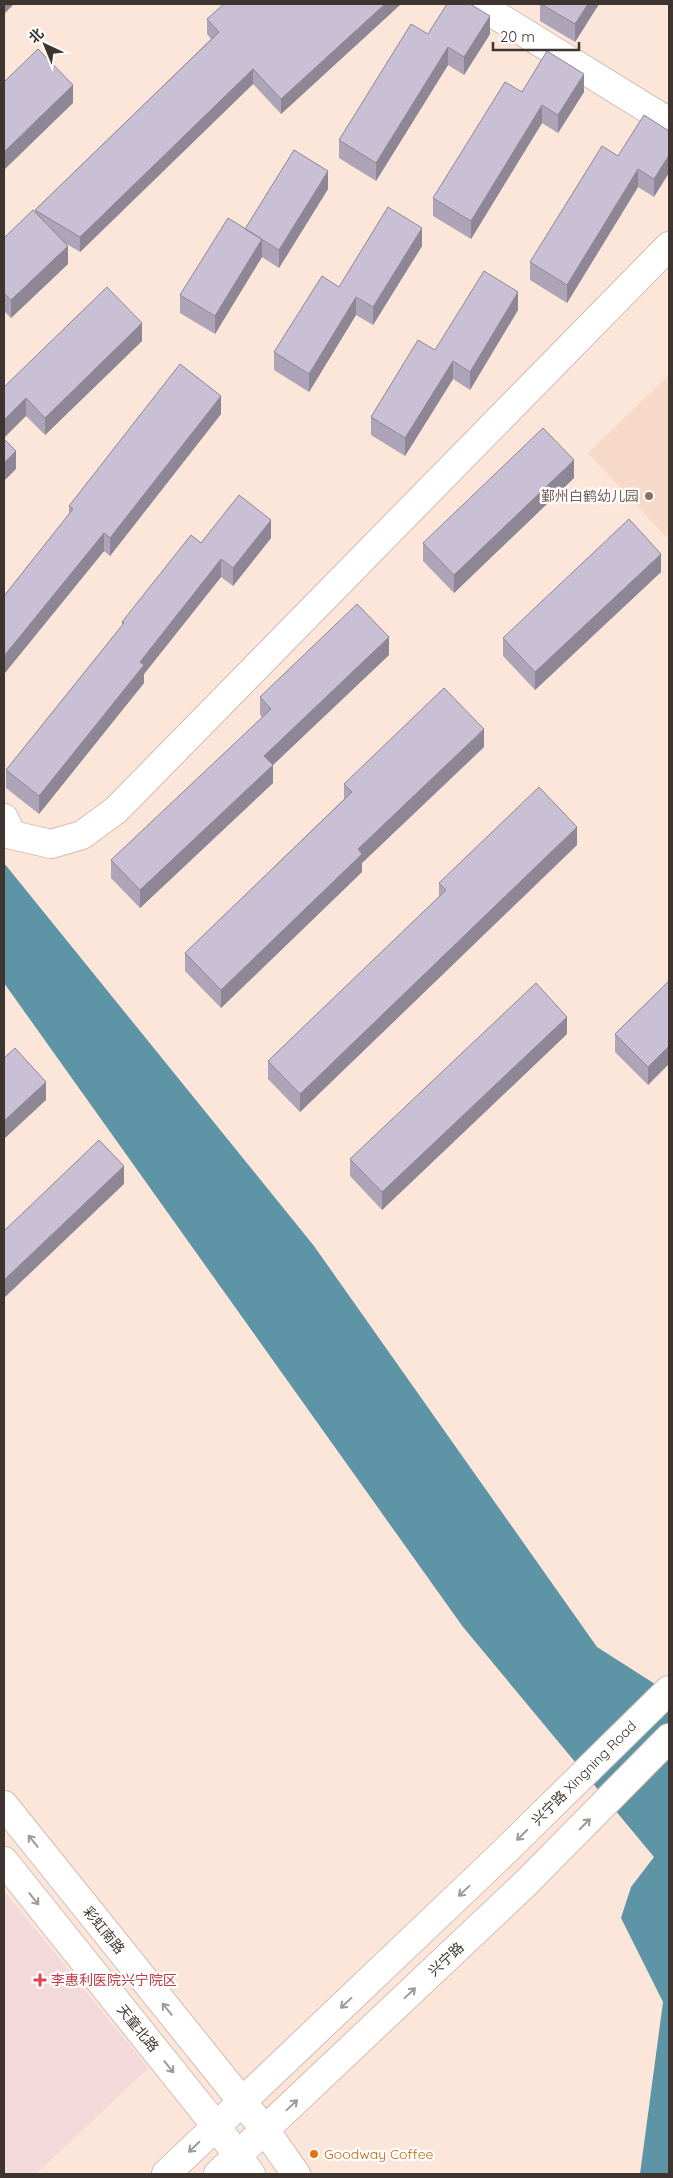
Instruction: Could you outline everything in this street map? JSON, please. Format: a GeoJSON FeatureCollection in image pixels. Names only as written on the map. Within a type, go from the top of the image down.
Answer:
{"type":"FeatureCollection","features":[{"type":"Feature","properties":{"kind":"main road"},"geometry":{"type":"LineString","coordinates":[[478,4],[669,122]]}},
{"type":"Feature","properties":{"kind":"main road"},"geometry":{"type":"LineString","coordinates":[[4,818],[12,836],[51,844],[82,835],[116,810],[669,246]]}},
{"type":"Feature","properties":{"kind":"main road","name":"兴宁路 Xingning Road"},"geometry":{"type":"LineString","coordinates":[[242,2101],[499,1857],[669,1690]]}},
{"type":"Feature","properties":{"kind":"main road","name":"兴宁路"},"geometry":{"type":"LineString","coordinates":[[218,2174],[244,2165],[265,2130],[526,1883],[669,1738]]}},
{"type":"Feature","properties":{"kind":"main road","name":"彩虹南路"},"geometry":{"type":"LineString","coordinates":[[4,1804],[242,2101]]}},
{"type":"Feature","properties":{"kind":"main road","name":"天童北路"},"geometry":{"type":"LineString","coordinates":[[4,1861],[216,2126],[244,2165]]}},
{"type":"Feature","properties":{"kind":"main road"},"geometry":{"type":"LineString","coordinates":[[166,2174],[242,2101],[296,2174]]}},
{"type":"Feature","properties":{"kind":"shaded area","name":"鄞州白鹤幼儿园"},"geometry":{"type":"Polygon","coordinates":[[[669,375],[669,540],[588,453],[669,375]]]}},
{"type":"Feature","properties":{"kind":"shaded area","name":"李惠利医院兴宁院区"},"geometry":{"type":"Polygon","coordinates":[[[4,1891],[148,2068],[36,2174],[4,2174],[4,1891]]]}},
{"type":"Feature","properties":{"kind":"water"},"geometry":{"type":"Polygon","coordinates":[[[4,863],[314,1246],[597,1647],[669,1693],[669,2174],[640,2174],[663,2002],[621,1918],[631,1887],[654,1857],[463,1627],[4,983],[4,863]]]}},
{"type":"Feature","properties":{"kind":"building"},"geometry":{"type":"Polygon","coordinates":[[[224,4],[385,4],[281,99],[253,69],[80,237],[35,210],[219,32],[207,19],[224,4]]]}},
{"type":"Feature","properties":{"kind":"building"},"geometry":{"type":"Polygon","coordinates":[[[447,4],[470,4],[490,16],[464,57],[448,47],[376,163],[339,140],[411,24],[428,34],[447,4]]]}},
{"type":"Feature","properties":{"kind":"building"},"geometry":{"type":"Polygon","coordinates":[[[541,4],[588,4],[575,24],[541,4]]]}},
{"type":"Feature","properties":{"kind":"building"},"geometry":{"type":"Polygon","coordinates":[[[38,49],[73,85],[4,152],[4,82],[38,49]]]}},
{"type":"Feature","properties":{"kind":"building"},"geometry":{"type":"Polygon","coordinates":[[[547,51],[584,74],[558,115],[542,105],[471,221],[433,198],[505,82],[522,92],[547,51]]]}},
{"type":"Feature","properties":{"kind":"building"},"geometry":{"type":"Polygon","coordinates":[[[644,115],[669,131],[669,155],[654,179],[638,169],[567,285],[530,262],[602,146],[618,156],[644,115]]]}},
{"type":"Feature","properties":{"kind":"building"},"geometry":{"type":"Polygon","coordinates":[[[294,150],[328,171],[279,250],[245,229],[294,150]]]}},
{"type":"Feature","properties":{"kind":"building"},"geometry":{"type":"Polygon","coordinates":[[[388,207],[422,228],[373,307],[356,297],[309,374],[274,352],[322,276],[339,287],[388,207]]]}},
{"type":"Feature","properties":{"kind":"building"},"geometry":{"type":"Polygon","coordinates":[[[33,210],[68,246],[11,300],[4,293],[4,238],[33,210]]]}},
{"type":"Feature","properties":{"kind":"building"},"geometry":{"type":"Polygon","coordinates":[[[228,218],[262,239],[215,316],[180,295],[228,218]]]}},
{"type":"Feature","properties":{"kind":"building"},"geometry":{"type":"Polygon","coordinates":[[[484,271],[518,292],[470,372],[453,361],[405,438],[371,417],[418,340],[435,350],[484,271]]]}},
{"type":"Feature","properties":{"kind":"building"},"geometry":{"type":"Polygon","coordinates":[[[107,287],[142,323],[45,418],[26,398],[4,420],[4,387],[107,287]]]}},
{"type":"Feature","properties":{"kind":"building"},"geometry":{"type":"Polygon","coordinates":[[[180,364],[221,396],[110,538],[104,533],[4,656],[4,596],[73,509],[69,506],[180,364]]]}},
{"type":"Feature","properties":{"kind":"building"},"geometry":{"type":"Polygon","coordinates":[[[543,428],[574,460],[454,575],[423,543],[543,428]]]}},
{"type":"Feature","properties":{"kind":"building"},"geometry":{"type":"Polygon","coordinates":[[[4,439],[16,451],[4,463],[4,439]]]}},
{"type":"Feature","properties":{"kind":"building"},"geometry":{"type":"Polygon","coordinates":[[[239,495],[271,520],[233,568],[221,559],[140,662],[144,665],[39,796],[6,770],[124,623],[122,622],[191,535],[201,543],[239,495]]]}},
{"type":"Feature","properties":{"kind":"building"},"geometry":{"type":"Polygon","coordinates":[[[629,519],[661,554],[535,672],[503,638],[629,519]]]}},
{"type":"Feature","properties":{"kind":"building"},"geometry":{"type":"Polygon","coordinates":[[[357,604],[389,637],[264,756],[273,765],[140,890],[111,860],[271,709],[260,697],[357,604]]]}},
{"type":"Feature","properties":{"kind":"building"},"geometry":{"type":"Polygon","coordinates":[[[444,688],[484,729],[358,849],[362,854],[221,990],[185,953],[352,792],[344,784],[444,688]]]}},
{"type":"Feature","properties":{"kind":"building"},"geometry":{"type":"Polygon","coordinates":[[[539,787],[577,827],[300,1094],[268,1061],[446,890],[439,883],[539,787]]]}},
{"type":"Feature","properties":{"kind":"building"},"geometry":{"type":"Polygon","coordinates":[[[669,981],[669,1046],[648,1067],[615,1034],[669,981]]]}},
{"type":"Feature","properties":{"kind":"building"},"geometry":{"type":"Polygon","coordinates":[[[536,983],[567,1017],[382,1192],[350,1159],[536,983]]]}},
{"type":"Feature","properties":{"kind":"building"},"geometry":{"type":"Polygon","coordinates":[[[15,1048],[46,1082],[4,1121],[4,1058],[15,1048]]]}},
{"type":"Feature","properties":{"kind":"building"},"geometry":{"type":"Polygon","coordinates":[[[99,1140],[124,1166],[4,1280],[4,1231],[99,1140]]]}},
{"type":"Feature","properties":{"kind":"place","name":"鄞州白鹤幼儿园"},"geometry":{"type":"Point","coordinates":[649,496]}},
{"type":"Feature","properties":{"kind":"place","name":"李惠利医院兴宁院区"},"geometry":{"type":"Point","coordinates":[40,1980]}},
{"type":"Feature","properties":{"kind":"place","name":"Goodway Coffee"},"geometry":{"type":"Point","coordinates":[314,2154]}}]}
